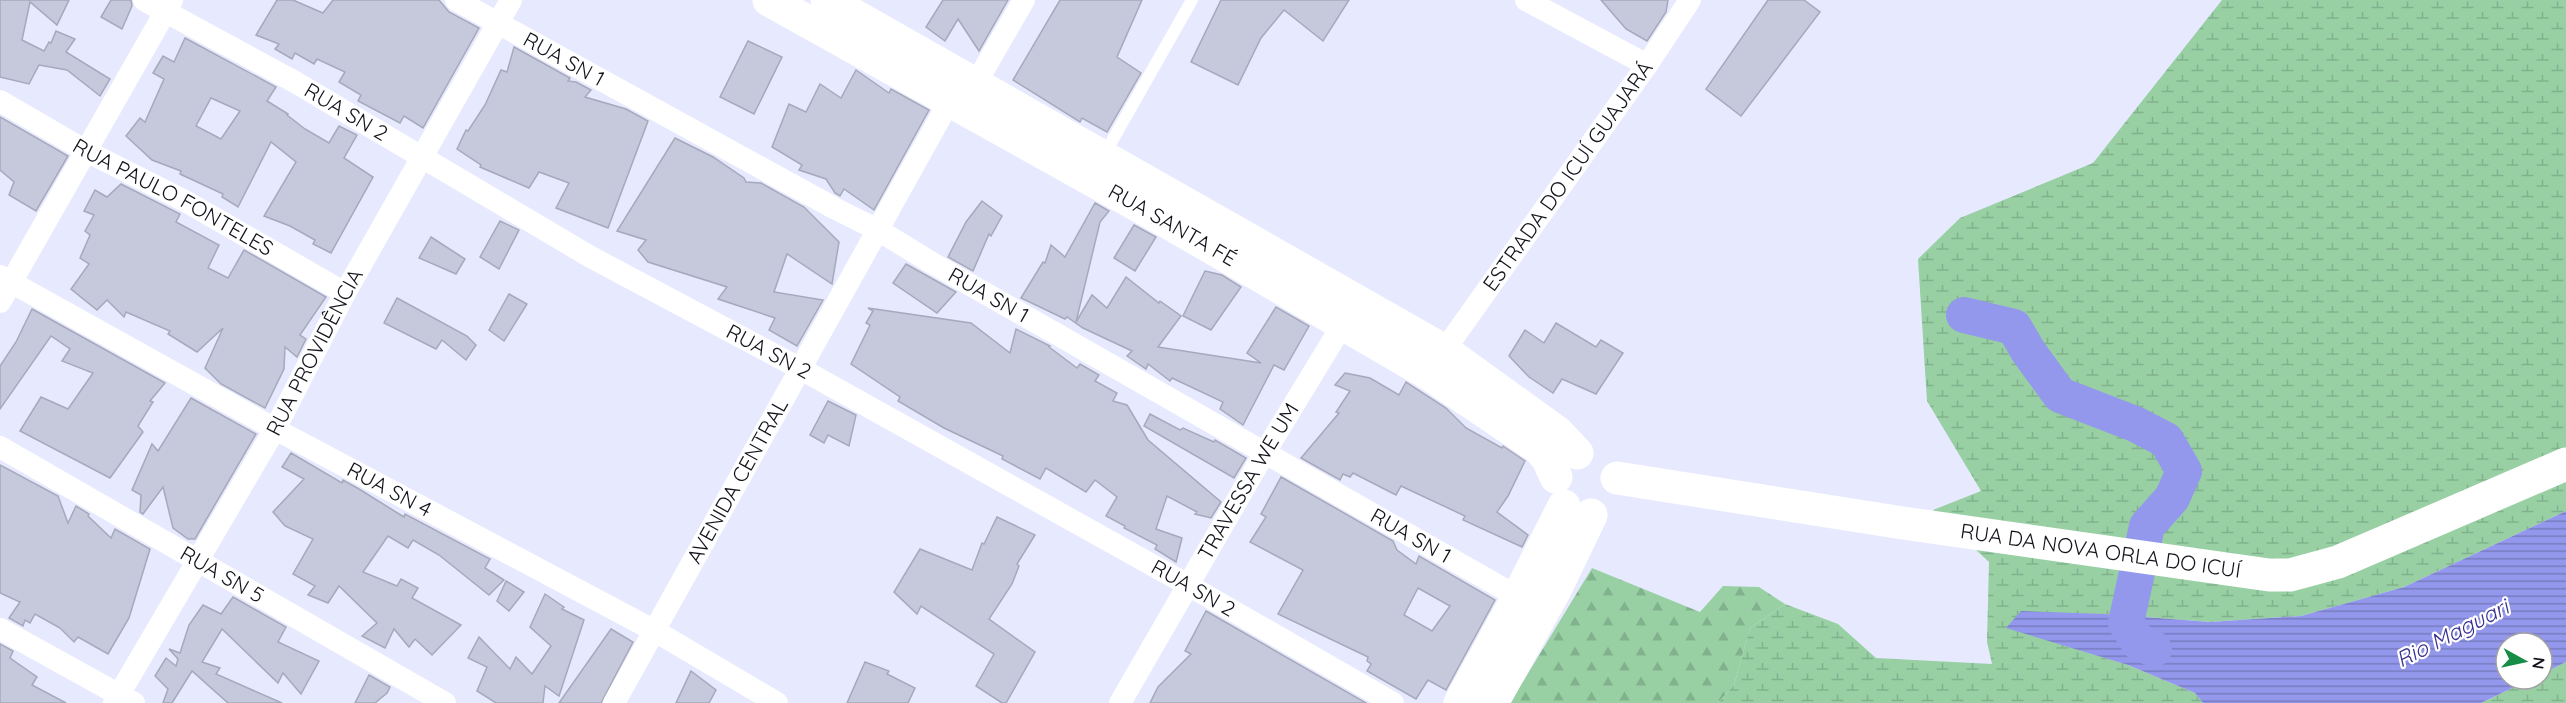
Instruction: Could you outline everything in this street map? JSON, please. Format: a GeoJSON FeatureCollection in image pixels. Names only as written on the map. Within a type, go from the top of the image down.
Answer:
{"type":"FeatureCollection","features":[{"type":"Feature","properties":{"kind":"street","name":"RUA SN 2"},"geometry":{"type":"LineString","coordinates":[[144,0],[169,6],[589,256],[801,369],[1188,585],[1393,703]]}},
{"type":"Feature","properties":{"kind":"street","name":"RUA SN 1"},"geometry":{"type":"LineString","coordinates":[[456,0],[878,230],[942,269],[1518,597]]}},
{"type":"Feature","properties":{"kind":"street","name":"RUA PROVIDÊNCIA"},"geometry":{"type":"LineString","coordinates":[[122,700],[275,429],[345,293],[511,0]]}},
{"type":"Feature","properties":{"kind":"street","name":"RUA SANTA FÉ"},"geometry":{"type":"LineString","coordinates":[[769,0],[949,102],[1164,205],[1558,433],[1572,488]]}},
{"type":"Feature","properties":{"kind":"street","name":"RUA SANTA FÉ"},"geometry":{"type":"LineString","coordinates":[[827,0],[1104,155],[1164,205],[1344,324],[1436,362]]}},
{"type":"Feature","properties":{"kind":"street"},"geometry":{"type":"LineString","coordinates":[[976,83],[1024,0]]}},
{"type":"Feature","properties":{"kind":"street"},"geometry":{"type":"LineString","coordinates":[[1526,0],[1647,65]]}},
{"type":"Feature","properties":{"kind":"street","name":"ESTRADA DO ICUÍ GUAJARÁ"},"geometry":{"type":"LineString","coordinates":[[1436,362],[1647,65],[1690,0]]}},
{"type":"Feature","properties":{"kind":"street"},"geometry":{"type":"LineString","coordinates":[[4,287],[169,6]]}},
{"type":"Feature","properties":{"kind":"street","name":"RUA PAULO FONTELES"},"geometry":{"type":"LineString","coordinates":[[0,101],[86,150],[185,201],[345,293]]}},
{"type":"Feature","properties":{"kind":"street","name":"AVENIDA CENTRAL"},"geometry":{"type":"LineString","coordinates":[[614,703],[949,102]]}},
{"type":"Feature","properties":{"kind":"street","name":"RUA SN 4"},"geometry":{"type":"LineString","coordinates":[[4,287],[656,631],[777,703]]}},
{"type":"Feature","properties":{"kind":"street","name":"TRAVESSA WE UM"},"geometry":{"type":"LineString","coordinates":[[1120,703],[1265,452],[1344,324]]}},
{"type":"Feature","properties":{"kind":"street","name":"RUA SN 5"},"geometry":{"type":"LineString","coordinates":[[0,447],[446,703]]}},
{"type":"Feature","properties":{"kind":"street"},"geometry":{"type":"LineString","coordinates":[[1460,703],[1518,597],[1572,488],[1587,452],[1598,454],[1614,468],[1618,488],[1609,506],[1572,488]]}},
{"type":"Feature","properties":{"kind":"street","name":"RUA DA NOVA ORLA DO ICUÍ"},"geometry":{"type":"LineString","coordinates":[[1617,478],[2138,557],[2290,575],[2338,562],[2566,464]]}},
{"type":"Feature","properties":{"kind":"street"},"geometry":{"type":"LineString","coordinates":[[1492,703],[1555,590],[1572,488]]}},
{"type":"Feature","properties":{"kind":"street"},"geometry":{"type":"LineString","coordinates":[[0,629],[122,700]]}},
{"type":"Feature","properties":{"kind":"lane"},"geometry":{"type":"LineString","coordinates":[[1104,155],[1192,0]]}},
{"type":"Feature","properties":{"kind":"green space"},"geometry":{"type":"Polygon","coordinates":[[[2222,0],[2566,0],[2566,511],[2404,587],[2301,616],[2210,622],[2106,614],[2006,627],[2128,665],[2195,693],[2203,703],[1718,703],[1734,685],[1750,628],[1785,604],[1838,624],[1876,658],[1992,664],[1987,642],[1989,562],[1933,510],[1981,491],[1927,401],[1918,259],[1960,218],[2093,163],[2222,0]]]}},
{"type":"Feature","properties":{"kind":"green space"},"geometry":{"type":"Polygon","coordinates":[[[1592,568],[1700,612],[1723,586],[1759,587],[1785,604],[1750,628],[1734,685],[1718,703],[1510,703],[1592,568]]]}},
{"type":"Feature","properties":{"kind":"green space"},"geometry":{"type":"Polygon","coordinates":[[[2566,662],[2566,703],[2481,703],[2506,691],[2554,691],[2554,668],[2566,662]]]}},
{"type":"Feature","properties":{"kind":"water","name":"Rio Maguari"},"geometry":{"type":"Polygon","coordinates":[[[2566,511],[2566,662],[2554,668],[2554,631],[2494,631],[2494,691],[2506,691],[2481,703],[2203,703],[2195,693],[2128,665],[2006,628],[2021,611],[2106,614],[2210,622],[2301,616],[2404,587],[2566,511]]]}},
{"type":"Feature","properties":{"kind":"building"},"geometry":{"type":"Polygon","coordinates":[[[0,0],[69,0],[57,25],[30,2],[22,40],[44,51],[49,42],[51,43],[56,31],[75,39],[66,52],[110,79],[100,96],[67,70],[39,65],[29,84],[0,77],[0,0]]]}},
{"type":"Feature","properties":{"kind":"building"},"geometry":{"type":"Polygon","coordinates":[[[111,0],[131,0],[132,6],[122,29],[101,17],[111,0]]]}},
{"type":"Feature","properties":{"kind":"building"},"geometry":{"type":"Polygon","coordinates":[[[277,0],[293,0],[323,13],[333,0],[439,0],[449,12],[479,28],[423,128],[404,116],[400,123],[358,101],[361,95],[339,82],[345,72],[317,59],[314,64],[295,53],[292,59],[275,49],[279,44],[256,35],[277,0]]]}},
{"type":"Feature","properties":{"kind":"building"},"geometry":{"type":"Polygon","coordinates":[[[943,0],[1008,0],[979,51],[958,19],[945,41],[926,27],[943,0]]]}},
{"type":"Feature","properties":{"kind":"building"},"geometry":{"type":"Polygon","coordinates":[[[1060,0],[1142,0],[1117,57],[1141,73],[1107,132],[1082,118],[1080,122],[1013,80],[1060,0]]]}},
{"type":"Feature","properties":{"kind":"building"},"geometry":{"type":"Polygon","coordinates":[[[1221,0],[1349,0],[1323,41],[1284,10],[1261,38],[1238,85],[1191,62],[1221,0]]]}},
{"type":"Feature","properties":{"kind":"building"},"geometry":{"type":"Polygon","coordinates":[[[1601,0],[1668,0],[1666,12],[1647,41],[1626,29],[1601,0]]]}},
{"type":"Feature","properties":{"kind":"building"},"geometry":{"type":"Polygon","coordinates":[[[1768,0],[1804,0],[1820,12],[1741,116],[1706,89],[1768,0]]]}},
{"type":"Feature","properties":{"kind":"building"},"geometry":{"type":"Polygon","coordinates":[[[185,38],[276,87],[267,101],[288,114],[305,129],[329,143],[339,126],[357,135],[344,158],[373,177],[331,253],[313,244],[315,240],[290,226],[264,216],[296,162],[271,142],[238,207],[222,197],[223,194],[180,174],[181,171],[152,160],[126,136],[140,118],[145,122],[164,79],[153,73],[163,56],[174,62],[185,38]],[[211,98],[196,126],[221,139],[240,111],[211,98]]]}},
{"type":"Feature","properties":{"kind":"building"},"geometry":{"type":"Polygon","coordinates":[[[748,41],[782,57],[754,114],[720,97],[748,41]]]}},
{"type":"Feature","properties":{"kind":"building"},"geometry":{"type":"Polygon","coordinates":[[[514,47],[570,78],[568,81],[576,82],[591,90],[585,97],[626,109],[648,121],[608,228],[556,208],[569,183],[539,172],[529,188],[480,167],[481,165],[457,149],[466,130],[468,131],[485,105],[501,70],[507,72],[514,47]]]}},
{"type":"Feature","properties":{"kind":"building"},"geometry":{"type":"Polygon","coordinates":[[[856,70],[889,93],[891,89],[929,110],[874,210],[844,189],[840,196],[835,193],[826,179],[799,170],[802,165],[772,147],[789,104],[806,112],[820,84],[841,98],[856,70]]]}},
{"type":"Feature","properties":{"kind":"building"},"geometry":{"type":"Polygon","coordinates":[[[0,117],[68,156],[36,211],[9,195],[14,182],[0,170],[0,117]]]}},
{"type":"Feature","properties":{"kind":"building"},"geometry":{"type":"Polygon","coordinates":[[[675,138],[713,157],[744,178],[746,182],[761,183],[804,207],[839,242],[832,284],[787,254],[774,292],[823,300],[797,346],[769,330],[775,318],[718,299],[727,287],[648,262],[638,250],[646,240],[617,231],[675,138]]]}},
{"type":"Feature","properties":{"kind":"building"},"geometry":{"type":"Polygon","coordinates":[[[121,184],[180,214],[176,222],[219,245],[208,268],[228,278],[244,250],[326,297],[300,335],[306,339],[297,357],[285,347],[284,369],[265,408],[221,384],[205,368],[223,328],[197,352],[168,334],[170,331],[126,312],[124,317],[107,300],[97,310],[71,289],[89,264],[80,258],[90,235],[85,231],[94,215],[84,211],[95,190],[107,197],[121,184]]]}},
{"type":"Feature","properties":{"kind":"building"},"geometry":{"type":"Polygon","coordinates":[[[982,201],[1002,216],[991,236],[989,234],[973,271],[948,257],[966,222],[982,201]]]}},
{"type":"Feature","properties":{"kind":"building"},"geometry":{"type":"Polygon","coordinates":[[[1095,203],[1109,211],[1100,222],[1076,322],[1092,295],[1107,308],[1126,277],[1159,303],[1160,301],[1181,316],[1158,347],[1261,363],[1247,353],[1276,307],[1309,326],[1284,370],[1274,365],[1243,425],[1220,409],[1223,402],[1172,378],[1170,381],[1148,364],[1146,369],[1127,356],[1132,351],[1083,328],[1067,317],[1065,319],[1021,298],[1043,262],[1045,263],[1051,245],[1065,257],[1095,203]]]}},
{"type":"Feature","properties":{"kind":"building"},"geometry":{"type":"Polygon","coordinates":[[[500,221],[519,230],[499,269],[480,257],[500,221]]]}},
{"type":"Feature","properties":{"kind":"building"},"geometry":{"type":"Polygon","coordinates":[[[1134,225],[1156,237],[1135,271],[1114,258],[1134,225]]]}},
{"type":"Feature","properties":{"kind":"building"},"geometry":{"type":"Polygon","coordinates":[[[431,237],[465,259],[456,274],[419,258],[431,237]]]}},
{"type":"Feature","properties":{"kind":"building"},"geometry":{"type":"Polygon","coordinates":[[[906,264],[956,292],[937,313],[893,283],[906,264]]]}},
{"type":"Feature","properties":{"kind":"building"},"geometry":{"type":"Polygon","coordinates":[[[1205,271],[1222,275],[1241,287],[1211,330],[1183,316],[1205,271]]]}},
{"type":"Feature","properties":{"kind":"building"},"geometry":{"type":"Polygon","coordinates":[[[509,294],[527,304],[504,341],[489,330],[509,294]]]}},
{"type":"Feature","properties":{"kind":"building"},"geometry":{"type":"Polygon","coordinates":[[[397,298],[467,336],[476,345],[466,360],[442,340],[436,349],[384,323],[397,298]]]}},
{"type":"Feature","properties":{"kind":"building"},"geometry":{"type":"Polygon","coordinates":[[[868,308],[971,323],[1010,353],[1016,329],[1050,346],[1077,368],[1080,364],[1099,375],[1095,381],[1117,393],[1113,401],[1127,405],[1148,440],[1221,502],[1211,518],[1195,514],[1197,512],[1167,496],[1156,529],[1182,538],[1176,562],[1155,549],[1157,545],[1106,516],[1117,497],[1095,480],[1086,492],[1046,468],[1040,479],[1002,459],[1003,456],[944,428],[898,401],[900,397],[851,364],[870,325],[866,323],[873,311],[868,308]]]}},
{"type":"Feature","properties":{"kind":"building"},"geometry":{"type":"Polygon","coordinates":[[[32,309],[165,383],[150,401],[153,402],[138,426],[143,432],[110,478],[20,431],[41,397],[68,409],[93,373],[62,361],[70,349],[51,336],[0,409],[0,366],[16,342],[32,309]]]}},
{"type":"Feature","properties":{"kind":"building"},"geometry":{"type":"Polygon","coordinates":[[[1556,323],[1596,347],[1601,340],[1623,353],[1596,394],[1562,379],[1553,393],[1529,377],[1509,356],[1525,330],[1544,343],[1556,323]]]}},
{"type":"Feature","properties":{"kind":"building"},"geometry":{"type":"Polygon","coordinates":[[[1345,373],[1370,378],[1399,395],[1406,382],[1446,408],[1466,428],[1502,448],[1503,446],[1525,461],[1508,496],[1497,512],[1528,535],[1522,547],[1463,520],[1465,516],[1401,486],[1396,495],[1353,473],[1350,477],[1343,474],[1340,480],[1301,458],[1339,413],[1336,412],[1350,391],[1335,385],[1345,373]]]}},
{"type":"Feature","properties":{"kind":"building"},"geometry":{"type":"Polygon","coordinates":[[[191,398],[256,434],[195,539],[188,539],[173,528],[163,487],[143,514],[140,512],[141,495],[132,490],[152,444],[158,451],[191,398]]]}},
{"type":"Feature","properties":{"kind":"building"},"geometry":{"type":"Polygon","coordinates":[[[828,401],[856,415],[849,446],[828,435],[824,443],[810,435],[828,401]]]}},
{"type":"Feature","properties":{"kind":"building"},"geometry":{"type":"Polygon","coordinates":[[[1150,414],[1180,430],[1183,428],[1214,442],[1215,440],[1246,458],[1234,478],[1144,426],[1150,414]]]}},
{"type":"Feature","properties":{"kind":"building"},"geometry":{"type":"Polygon","coordinates":[[[291,453],[342,483],[343,480],[359,489],[404,517],[405,514],[490,559],[485,568],[504,580],[489,595],[439,555],[413,540],[408,548],[388,536],[363,572],[397,586],[401,579],[418,588],[412,598],[461,625],[432,655],[415,639],[409,647],[394,629],[385,648],[362,636],[377,623],[339,586],[328,603],[308,595],[315,586],[293,574],[313,539],[285,526],[273,512],[304,479],[282,467],[291,453]]]}},
{"type":"Feature","properties":{"kind":"building"},"geometry":{"type":"Polygon","coordinates":[[[0,465],[58,496],[68,523],[76,506],[89,514],[88,516],[111,538],[115,529],[150,549],[129,618],[108,654],[78,637],[74,642],[60,628],[35,614],[30,623],[25,620],[23,626],[9,618],[20,602],[0,593],[0,465]]]}},
{"type":"Feature","properties":{"kind":"building"},"geometry":{"type":"Polygon","coordinates":[[[1281,477],[1393,541],[1397,550],[1416,564],[1419,556],[1495,600],[1446,690],[1428,680],[1416,699],[1367,671],[1371,664],[1367,661],[1368,657],[1278,614],[1303,570],[1250,542],[1266,517],[1261,514],[1281,477]],[[1418,588],[1404,615],[1432,631],[1450,606],[1418,588]]]}},
{"type":"Feature","properties":{"kind":"building"},"geometry":{"type":"Polygon","coordinates":[[[997,517],[1035,535],[1017,564],[1019,566],[1012,584],[989,619],[1035,652],[1006,703],[1002,703],[976,686],[994,654],[921,606],[917,614],[894,592],[920,549],[972,570],[982,543],[984,544],[997,517]]]}},
{"type":"Feature","properties":{"kind":"building"},"geometry":{"type":"Polygon","coordinates":[[[506,581],[524,592],[509,611],[497,601],[506,581]]]}},
{"type":"Feature","properties":{"kind":"building"},"geometry":{"type":"Polygon","coordinates":[[[545,594],[564,607],[562,609],[584,620],[559,696],[545,686],[543,703],[496,703],[477,691],[487,667],[468,658],[479,637],[510,669],[516,657],[532,674],[551,646],[530,627],[545,594]]]}},
{"type":"Feature","properties":{"kind":"building"},"geometry":{"type":"Polygon","coordinates":[[[233,597],[286,627],[278,642],[319,661],[301,694],[283,673],[278,683],[222,629],[202,662],[220,668],[216,674],[282,703],[228,703],[192,671],[172,703],[163,703],[168,689],[155,676],[166,658],[176,666],[178,659],[169,649],[180,653],[189,625],[203,605],[221,614],[233,597]]]}},
{"type":"Feature","properties":{"kind":"building"},"geometry":{"type":"Polygon","coordinates":[[[1206,611],[1366,703],[1150,703],[1158,687],[1191,654],[1185,651],[1206,611]]]}},
{"type":"Feature","properties":{"kind":"building"},"geometry":{"type":"Polygon","coordinates":[[[611,629],[633,642],[601,703],[559,703],[611,629]]]}},
{"type":"Feature","properties":{"kind":"building"},"geometry":{"type":"Polygon","coordinates":[[[0,644],[13,651],[10,658],[37,677],[32,685],[66,703],[0,703],[0,644]]]}},
{"type":"Feature","properties":{"kind":"building"},"geometry":{"type":"Polygon","coordinates":[[[865,662],[889,671],[887,674],[915,688],[908,703],[847,703],[865,662]]]}},
{"type":"Feature","properties":{"kind":"building"},"geometry":{"type":"Polygon","coordinates":[[[691,671],[716,690],[709,703],[676,703],[691,671]]]}},
{"type":"Feature","properties":{"kind":"building"},"geometry":{"type":"Polygon","coordinates":[[[369,675],[390,687],[387,693],[375,703],[355,703],[369,675]]]}},
{"type":"Feature","properties":{"kind":"waterway"},"geometry":{"type":"LineString","coordinates":[[1964,315],[2014,327],[2028,351],[2060,395],[2135,424],[2166,440],[2184,471],[2172,498],[2147,526],[2126,623],[2139,643],[2154,649]]}}]}
